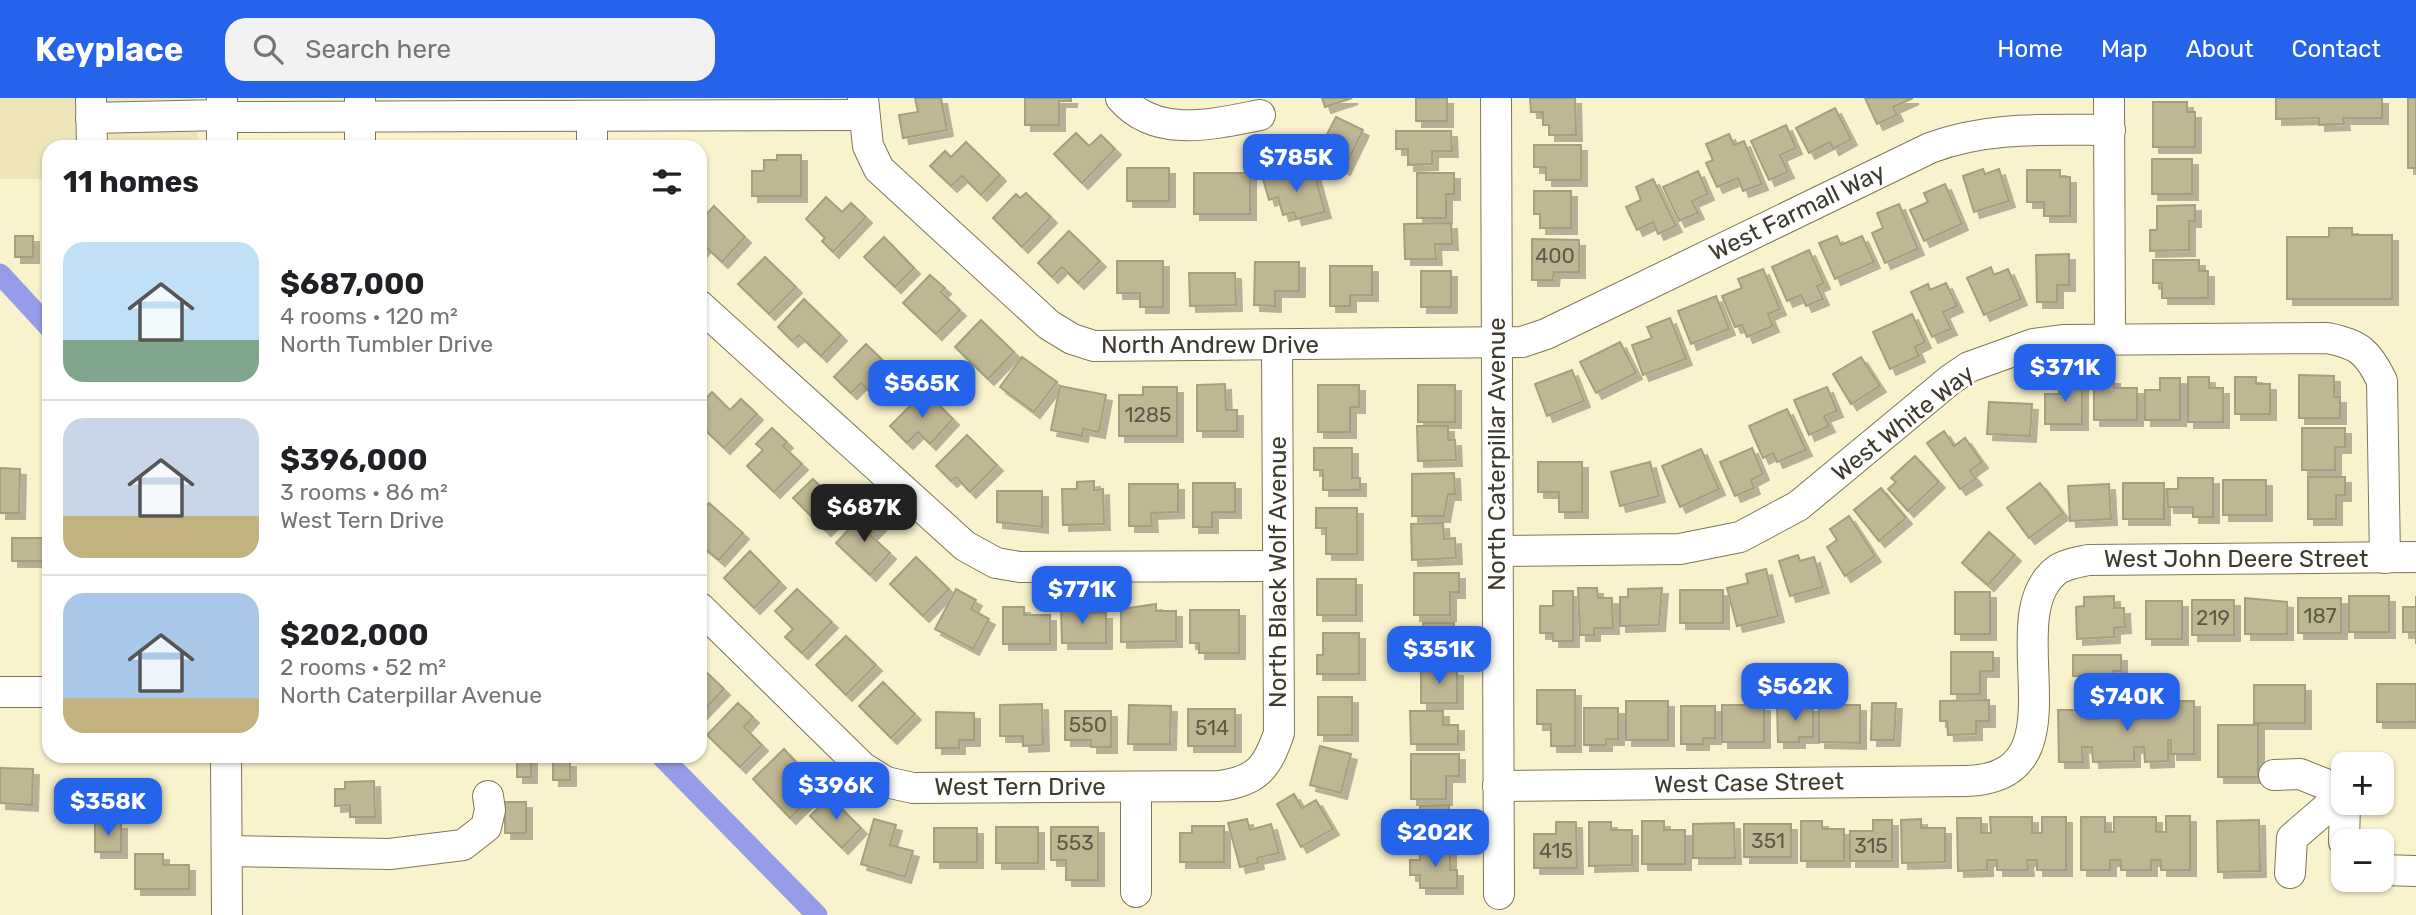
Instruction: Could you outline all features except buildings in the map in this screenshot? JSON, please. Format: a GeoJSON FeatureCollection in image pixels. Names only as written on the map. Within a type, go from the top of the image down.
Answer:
{"type":"FeatureCollection","features":[{"type":"Feature","properties":{"kind":"street","name":"North Caterpillar Avenue"},"geometry":{"type":"LineString","coordinates":[[1496,98],[1499,894]]}},
{"type":"Feature","properties":{"kind":"street"},"geometry":{"type":"LineString","coordinates":[[2109,98],[2110,339]]}},
{"type":"Feature","properties":{"kind":"street"},"geometry":{"type":"LineString","coordinates":[[1122,99],[1144,118],[1167,124],[1211,124],[1260,115]]}},
{"type":"Feature","properties":{"kind":"street","name":"North Andrew Drive"},"geometry":{"type":"LineString","coordinates":[[863,106],[867,146],[879,169],[1049,325],[1072,339],[1094,346],[1497,344]]}},
{"type":"Feature","properties":{"kind":"street"},"geometry":{"type":"LineString","coordinates":[[92,121],[222,110],[360,108],[592,116],[863,106]]}},
{"type":"Feature","properties":{"kind":"street"},"geometry":{"type":"LineString","coordinates":[[360,108],[360,140]]}},
{"type":"Feature","properties":{"kind":"street"},"geometry":{"type":"LineString","coordinates":[[222,110],[222,140]]}},
{"type":"Feature","properties":{"kind":"street"},"geometry":{"type":"LineString","coordinates":[[592,116],[592,140]]}},
{"type":"Feature","properties":{"kind":"street","name":"West Farmall Way"},"geometry":{"type":"LineString","coordinates":[[1497,344],[1521,342],[1546,334],[1930,148],[1958,138],[2008,131],[2110,130]]}},
{"type":"Feature","properties":{"kind":"street"},"geometry":{"type":"LineString","coordinates":[[707,312],[965,546],[996,563],[1020,567],[1278,566]]}},
{"type":"Feature","properties":{"kind":"street","name":"West White Way"},"geometry":{"type":"LineString","coordinates":[[1498,551],[1680,549],[1740,537],[1798,506],[1969,367],[2033,344],[2110,339],[2327,338],[2350,343],[2361,350],[2371,358],[2382,381],[2385,558]]}},
{"type":"Feature","properties":{"kind":"street","name":"North Black Wolf Avenue"},"geometry":{"type":"LineString","coordinates":[[1242,783],[1269,761],[1279,733],[1277,346]]}},
{"type":"Feature","properties":{"kind":"street","name":"West John Deere Street"},"geometry":{"type":"LineString","coordinates":[[1998,777],[2025,753],[2034,723],[2035,599],[2057,569],[2088,559],[2416,557]]}},
{"type":"Feature","properties":{"kind":"street","name":"West Tern Drive"},"geometry":{"type":"LineString","coordinates":[[707,614],[862,767],[886,782],[913,788],[1219,786],[1242,783]]}},
{"type":"Feature","properties":{"kind":"street"},"geometry":{"type":"LineString","coordinates":[[0,692],[42,692]]}},
{"type":"Feature","properties":{"kind":"street"},"geometry":{"type":"LineString","coordinates":[[226,763],[228,915]]}},
{"type":"Feature","properties":{"kind":"street"},"geometry":{"type":"LineString","coordinates":[[2274,775],[2300,774],[2331,787]]}},
{"type":"Feature","properties":{"kind":"street","name":"West Case Street"},"geometry":{"type":"LineString","coordinates":[[1498,786],[1982,781],[1998,777]]}},
{"type":"Feature","properties":{"kind":"street"},"geometry":{"type":"LineString","coordinates":[[1136,787],[1136,892]]}},
{"type":"Feature","properties":{"kind":"street"},"geometry":{"type":"LineString","coordinates":[[227,851],[390,853],[463,845],[486,827],[490,810],[488,796]]}},
{"type":"Feature","properties":{"kind":"street"},"geometry":{"type":"LineString","coordinates":[[2290,873],[2291,838],[2331,803]]}},
{"type":"Feature","properties":{"kind":"street"},"geometry":{"type":"LineString","coordinates":[[2394,870],[2416,871]]}},
{"type":"Feature","properties":{"kind":"shaded area"},"geometry":{"type":"Polygon","coordinates":[[[0,98],[198,98],[198,140],[42,140],[42,179],[0,179],[0,98]]]}},
{"type":"Feature","properties":{"kind":"waterway"},"geometry":{"type":"LineString","coordinates":[[0,274],[42,319]]}},
{"type":"Feature","properties":{"kind":"waterway"},"geometry":{"type":"LineString","coordinates":[[668,763],[817,915]]}}]}
